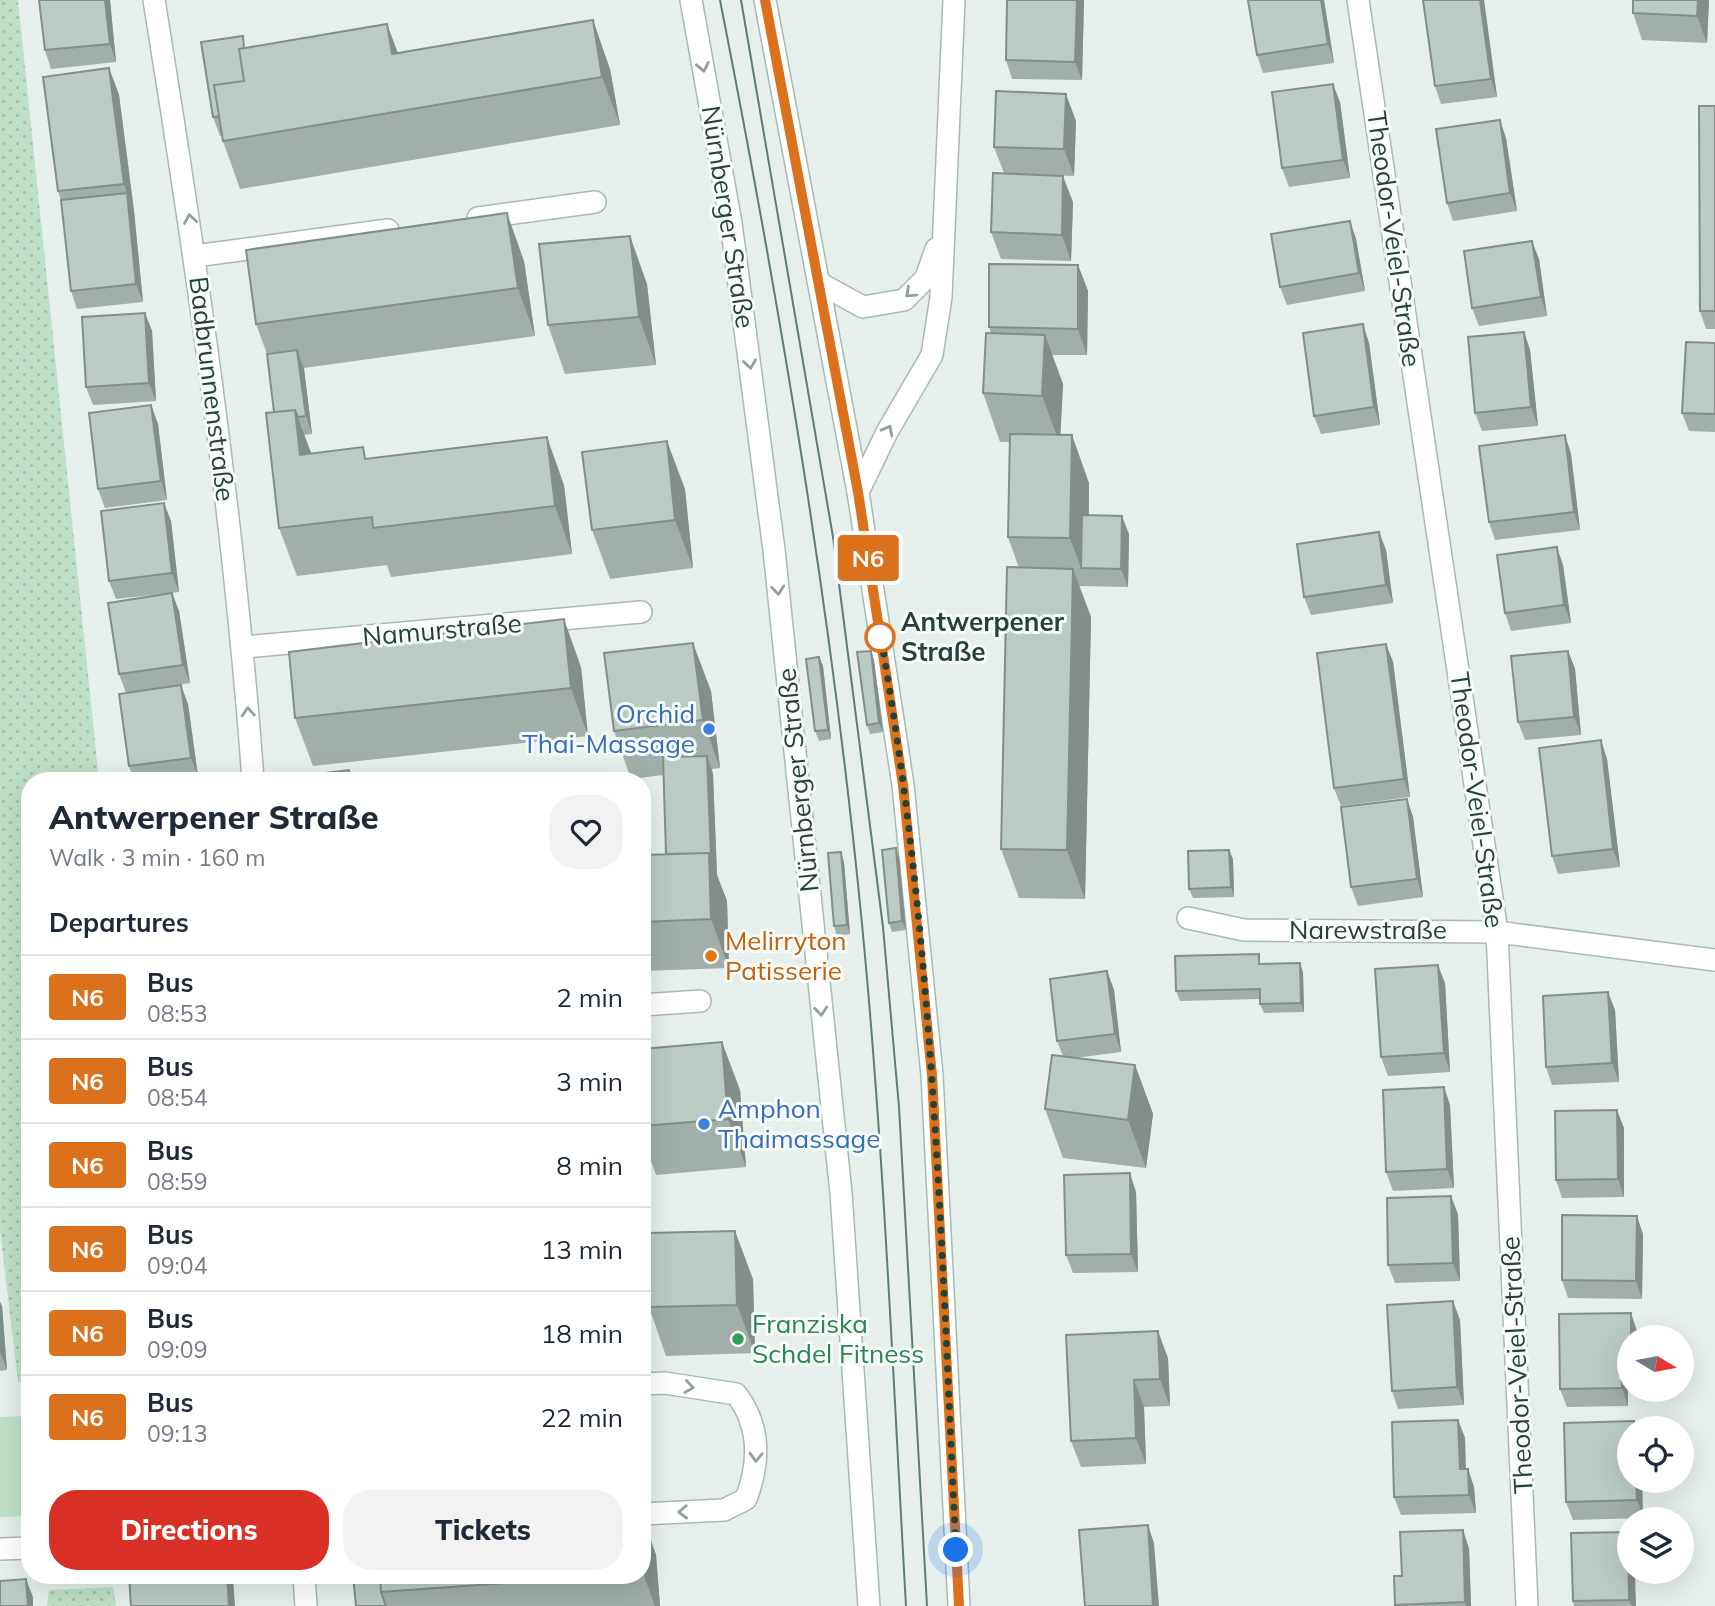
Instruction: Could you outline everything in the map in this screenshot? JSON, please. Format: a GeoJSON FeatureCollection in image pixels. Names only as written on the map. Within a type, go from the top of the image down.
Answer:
{"type":"FeatureCollection","features":[{"type":"Feature","properties":{"kind":"street","name":"Badbrunnenstraße"},"geometry":{"type":"LineString","coordinates":[[154,0],[195,256],[244,647],[252,772]]}},
{"type":"Feature","properties":{"kind":"street","name":"Nürnberger Straße"},"geometry":{"type":"LineString","coordinates":[[691,0],[731,223],[774,550],[841,1193],[869,1606]]}},
{"type":"Feature","properties":{"kind":"street"},"geometry":{"type":"LineString","coordinates":[[765,0],[821,284],[858,492],[903,785],[932,1075],[959,1606]]}},
{"type":"Feature","properties":{"kind":"street"},"geometry":{"type":"LineString","coordinates":[[858,492],[887,432],[932,355],[941,297],[941,234],[954,0]]}},
{"type":"Feature","properties":{"kind":"street","name":"Theodor-Veiel-Straße"},"geometry":{"type":"LineString","coordinates":[[1359,0],[1497,932],[1527,1606]]}},
{"type":"Feature","properties":{"kind":"street"},"geometry":{"type":"LineString","coordinates":[[457,221],[595,202]]}},
{"type":"Feature","properties":{"kind":"street"},"geometry":{"type":"LineString","coordinates":[[195,256],[402,228]]}},
{"type":"Feature","properties":{"kind":"street"},"geometry":{"type":"LineString","coordinates":[[821,284],[863,307],[904,300],[926,278],[941,234]]}},
{"type":"Feature","properties":{"kind":"street","name":"Namurstraße"},"geometry":{"type":"LineString","coordinates":[[244,647],[641,612]]}},
{"type":"Feature","properties":{"kind":"street","name":"Narewstraße"},"geometry":{"type":"LineString","coordinates":[[1188,918],[1244,930],[1497,932],[1715,960]]}},
{"type":"Feature","properties":{"kind":"street"},"geometry":{"type":"LineString","coordinates":[[651,1004],[700,1001]]}},
{"type":"Feature","properties":{"kind":"street"},"geometry":{"type":"LineString","coordinates":[[651,1384],[665,1383],[736,1394],[746,1407],[757,1436],[755,1474],[746,1499],[724,1510],[651,1514]]}},
{"type":"Feature","properties":{"kind":"street"},"geometry":{"type":"LineString","coordinates":[[0,1549],[21,1548]]}},
{"type":"Feature","properties":{"kind":"street"},"geometry":{"type":"LineString","coordinates":[[305,1584],[306,1606]]}},
{"type":"Feature","properties":{"kind":"green space"},"geometry":{"type":"Polygon","coordinates":[[[0,0],[18,0],[98,772],[21,772],[21,1382],[18,1382],[0,1229],[0,0]]]}},
{"type":"Feature","properties":{"kind":"green space"},"geometry":{"type":"Polygon","coordinates":[[[21,1416],[21,1516],[0,1517],[0,1417],[21,1416]]]}},
{"type":"Feature","properties":{"kind":"green space"},"geometry":{"type":"Polygon","coordinates":[[[113,1587],[116,1606],[47,1606],[49,1590],[113,1587]]]}},
{"type":"Feature","properties":{"kind":"building"},"geometry":{"type":"Polygon","coordinates":[[[39,0],[105,0],[110,44],[45,50],[39,0]]]}},
{"type":"Feature","properties":{"kind":"building"},"geometry":{"type":"Polygon","coordinates":[[[1007,0],[1077,0],[1075,62],[1006,60],[1007,0]]]}},
{"type":"Feature","properties":{"kind":"building"},"geometry":{"type":"Polygon","coordinates":[[[1248,0],[1321,0],[1328,44],[1257,55],[1248,0]]]}},
{"type":"Feature","properties":{"kind":"building"},"geometry":{"type":"Polygon","coordinates":[[[1423,0],[1480,0],[1491,79],[1435,86],[1423,0]]]}},
{"type":"Feature","properties":{"kind":"building"},"geometry":{"type":"Polygon","coordinates":[[[1633,0],[1698,0],[1697,16],[1633,13],[1633,0]]]}},
{"type":"Feature","properties":{"kind":"building"},"geometry":{"type":"Polygon","coordinates":[[[593,20],[602,77],[223,141],[214,85],[244,81],[239,49],[387,24],[392,54],[593,20]]]}},
{"type":"Feature","properties":{"kind":"building"},"geometry":{"type":"Polygon","coordinates":[[[243,36],[244,48],[239,49],[244,81],[214,85],[219,116],[213,117],[201,42],[243,36]]]}},
{"type":"Feature","properties":{"kind":"building"},"geometry":{"type":"Polygon","coordinates":[[[109,68],[124,184],[58,191],[43,77],[109,68]]]}},
{"type":"Feature","properties":{"kind":"building"},"geometry":{"type":"Polygon","coordinates":[[[1333,84],[1343,160],[1282,168],[1272,92],[1333,84]]]}},
{"type":"Feature","properties":{"kind":"building"},"geometry":{"type":"Polygon","coordinates":[[[996,91],[1066,94],[1064,149],[994,147],[996,91]]]}},
{"type":"Feature","properties":{"kind":"building"},"geometry":{"type":"Polygon","coordinates":[[[1699,106],[1715,106],[1715,311],[1700,311],[1699,106]]]}},
{"type":"Feature","properties":{"kind":"building"},"geometry":{"type":"Polygon","coordinates":[[[1500,120],[1510,193],[1447,203],[1436,129],[1500,120]]]}},
{"type":"Feature","properties":{"kind":"building"},"geometry":{"type":"Polygon","coordinates":[[[993,173],[1063,176],[1062,235],[991,232],[993,173]]]}},
{"type":"Feature","properties":{"kind":"building"},"geometry":{"type":"Polygon","coordinates":[[[127,193],[136,284],[71,291],[61,200],[127,193]]]}},
{"type":"Feature","properties":{"kind":"building"},"geometry":{"type":"Polygon","coordinates":[[[507,213],[518,288],[256,324],[246,250],[507,213]]]}},
{"type":"Feature","properties":{"kind":"building"},"geometry":{"type":"Polygon","coordinates":[[[1350,221],[1359,273],[1280,287],[1271,234],[1350,221]]]}},
{"type":"Feature","properties":{"kind":"building"},"geometry":{"type":"Polygon","coordinates":[[[630,236],[639,317],[548,325],[539,244],[630,236]]]}},
{"type":"Feature","properties":{"kind":"building"},"geometry":{"type":"Polygon","coordinates":[[[1532,241],[1541,297],[1472,308],[1464,251],[1532,241]]]}},
{"type":"Feature","properties":{"kind":"building"},"geometry":{"type":"Polygon","coordinates":[[[989,264],[1078,265],[1078,329],[989,327],[989,264]]]}},
{"type":"Feature","properties":{"kind":"building"},"geometry":{"type":"Polygon","coordinates":[[[145,313],[149,383],[86,387],[82,317],[145,313]]]}},
{"type":"Feature","properties":{"kind":"building"},"geometry":{"type":"Polygon","coordinates":[[[1363,324],[1374,407],[1314,416],[1303,333],[1363,324]]]}},
{"type":"Feature","properties":{"kind":"building"},"geometry":{"type":"Polygon","coordinates":[[[1524,332],[1531,407],[1475,413],[1468,337],[1524,332]]]}},
{"type":"Feature","properties":{"kind":"building"},"geometry":{"type":"Polygon","coordinates":[[[986,333],[1045,335],[1042,396],[983,393],[986,333]]]}},
{"type":"Feature","properties":{"kind":"building"},"geometry":{"type":"Polygon","coordinates":[[[1686,342],[1715,343],[1715,414],[1682,413],[1686,342]]]}},
{"type":"Feature","properties":{"kind":"building"},"geometry":{"type":"Polygon","coordinates":[[[297,350],[306,416],[298,417],[295,410],[274,412],[267,354],[297,350]]]}},
{"type":"Feature","properties":{"kind":"building"},"geometry":{"type":"Polygon","coordinates":[[[151,405],[161,481],[98,489],[89,413],[151,405]]]}},
{"type":"Feature","properties":{"kind":"building"},"geometry":{"type":"Polygon","coordinates":[[[295,410],[300,455],[363,447],[365,459],[547,437],[555,506],[373,528],[372,517],[279,528],[266,413],[295,410]]]}},
{"type":"Feature","properties":{"kind":"building"},"geometry":{"type":"Polygon","coordinates":[[[1010,434],[1072,435],[1070,538],[1008,537],[1010,434]]]}},
{"type":"Feature","properties":{"kind":"building"},"geometry":{"type":"Polygon","coordinates":[[[1565,435],[1574,512],[1489,522],[1479,446],[1565,435]]]}},
{"type":"Feature","properties":{"kind":"building"},"geometry":{"type":"Polygon","coordinates":[[[667,441],[675,520],[592,530],[582,452],[667,441]]]}},
{"type":"Feature","properties":{"kind":"building"},"geometry":{"type":"Polygon","coordinates":[[[164,503],[172,573],[109,581],[101,511],[164,503]]]}},
{"type":"Feature","properties":{"kind":"building"},"geometry":{"type":"Polygon","coordinates":[[[1082,515],[1122,516],[1121,569],[1081,568],[1082,515]]]}},
{"type":"Feature","properties":{"kind":"building"},"geometry":{"type":"Polygon","coordinates":[[[1379,532],[1386,585],[1304,597],[1297,544],[1379,532]]]}},
{"type":"Feature","properties":{"kind":"building"},"geometry":{"type":"Polygon","coordinates":[[[1557,547],[1564,605],[1505,613],[1497,555],[1557,547]]]}},
{"type":"Feature","properties":{"kind":"building"},"geometry":{"type":"Polygon","coordinates":[[[1007,567],[1073,569],[1067,850],[1001,849],[1007,567]]]}},
{"type":"Feature","properties":{"kind":"building"},"geometry":{"type":"Polygon","coordinates":[[[172,593],[183,665],[119,674],[108,603],[172,593]]]}},
{"type":"Feature","properties":{"kind":"building"},"geometry":{"type":"Polygon","coordinates":[[[564,619],[571,688],[295,718],[289,652],[564,619]]]}},
{"type":"Feature","properties":{"kind":"building"},"geometry":{"type":"Polygon","coordinates":[[[693,643],[703,720],[614,731],[604,653],[693,643]]]}},
{"type":"Feature","properties":{"kind":"building"},"geometry":{"type":"Polygon","coordinates":[[[1386,644],[1404,779],[1334,788],[1317,653],[1386,644]]]}},
{"type":"Feature","properties":{"kind":"building"},"geometry":{"type":"Polygon","coordinates":[[[871,651],[879,723],[867,725],[857,652],[871,651]]]}},
{"type":"Feature","properties":{"kind":"building"},"geometry":{"type":"Polygon","coordinates":[[[1568,651],[1574,717],[1518,722],[1511,656],[1568,651]]]}},
{"type":"Feature","properties":{"kind":"building"},"geometry":{"type":"Polygon","coordinates":[[[819,657],[828,730],[815,731],[806,659],[819,657]]]}},
{"type":"Feature","properties":{"kind":"building"},"geometry":{"type":"Polygon","coordinates":[[[181,685],[191,758],[129,766],[119,694],[181,685]]]}},
{"type":"Feature","properties":{"kind":"building"},"geometry":{"type":"Polygon","coordinates":[[[1601,740],[1613,849],[1552,856],[1539,748],[1601,740]]]}},
{"type":"Feature","properties":{"kind":"building"},"geometry":{"type":"Polygon","coordinates":[[[707,756],[711,857],[709,853],[666,854],[663,757],[707,756]]]}},
{"type":"Feature","properties":{"kind":"building"},"geometry":{"type":"Polygon","coordinates":[[[1407,799],[1417,879],[1351,887],[1341,807],[1407,799]]]}},
{"type":"Feature","properties":{"kind":"building"},"geometry":{"type":"Polygon","coordinates":[[[896,848],[902,921],[889,923],[882,850],[896,848]]]}},
{"type":"Feature","properties":{"kind":"building"},"geometry":{"type":"Polygon","coordinates":[[[1229,850],[1231,887],[1189,889],[1188,851],[1229,850]]]}},
{"type":"Feature","properties":{"kind":"building"},"geometry":{"type":"Polygon","coordinates":[[[841,852],[847,925],[834,926],[828,853],[841,852]]]}},
{"type":"Feature","properties":{"kind":"building"},"geometry":{"type":"Polygon","coordinates":[[[709,853],[711,919],[651,922],[651,855],[709,853]]]}},
{"type":"Feature","properties":{"kind":"building"},"geometry":{"type":"Polygon","coordinates":[[[1259,954],[1259,964],[1300,963],[1301,1003],[1260,1004],[1260,989],[1176,991],[1175,956],[1259,954]]]}},
{"type":"Feature","properties":{"kind":"building"},"geometry":{"type":"Polygon","coordinates":[[[1438,965],[1444,1053],[1381,1057],[1375,969],[1438,965]]]}},
{"type":"Feature","properties":{"kind":"building"},"geometry":{"type":"Polygon","coordinates":[[[1107,971],[1115,1034],[1057,1041],[1050,979],[1107,971]]]}},
{"type":"Feature","properties":{"kind":"building"},"geometry":{"type":"Polygon","coordinates":[[[1608,992],[1612,1063],[1546,1067],[1543,996],[1608,992]]]}},
{"type":"Feature","properties":{"kind":"building"},"geometry":{"type":"Polygon","coordinates":[[[722,1042],[728,1119],[651,1125],[651,1048],[722,1042]]]}},
{"type":"Feature","properties":{"kind":"building"},"geometry":{"type":"Polygon","coordinates":[[[1052,1055],[1135,1065],[1128,1120],[1045,1109],[1052,1055]]]}},
{"type":"Feature","properties":{"kind":"building"},"geometry":{"type":"Polygon","coordinates":[[[1444,1087],[1447,1169],[1386,1172],[1383,1090],[1444,1087]]]}},
{"type":"Feature","properties":{"kind":"building"},"geometry":{"type":"Polygon","coordinates":[[[1617,1110],[1618,1179],[1556,1180],[1555,1111],[1617,1110]]]}},
{"type":"Feature","properties":{"kind":"building"},"geometry":{"type":"Polygon","coordinates":[[[1130,1173],[1131,1254],[1066,1255],[1064,1175],[1130,1173]]]}},
{"type":"Feature","properties":{"kind":"building"},"geometry":{"type":"Polygon","coordinates":[[[1451,1196],[1453,1263],[1388,1265],[1387,1198],[1451,1196]]]}},
{"type":"Feature","properties":{"kind":"building"},"geometry":{"type":"Polygon","coordinates":[[[1562,1215],[1637,1216],[1636,1281],[1562,1280],[1562,1215]]]}},
{"type":"Feature","properties":{"kind":"building"},"geometry":{"type":"Polygon","coordinates":[[[735,1231],[737,1305],[651,1307],[651,1233],[735,1231]]]}},
{"type":"Feature","properties":{"kind":"building"},"geometry":{"type":"Polygon","coordinates":[[[1453,1301],[1457,1387],[1392,1391],[1387,1305],[1453,1301]]]}},
{"type":"Feature","properties":{"kind":"building"},"geometry":{"type":"Polygon","coordinates":[[[1631,1313],[1631,1325],[1617,1325],[1617,1388],[1560,1389],[1559,1314],[1631,1313]]]}},
{"type":"Feature","properties":{"kind":"building"},"geometry":{"type":"Polygon","coordinates":[[[1158,1331],[1160,1379],[1134,1380],[1136,1438],[1071,1441],[1066,1335],[1158,1331]]]}},
{"type":"Feature","properties":{"kind":"building"},"geometry":{"type":"Polygon","coordinates":[[[1458,1420],[1460,1469],[1468,1469],[1469,1495],[1394,1497],[1392,1422],[1458,1420]]]}},
{"type":"Feature","properties":{"kind":"building"},"geometry":{"type":"Polygon","coordinates":[[[1617,1421],[1617,1493],[1637,1493],[1637,1500],[1566,1502],[1564,1423],[1617,1421]]]}},
{"type":"Feature","properties":{"kind":"building"},"geometry":{"type":"Polygon","coordinates":[[[1148,1525],[1153,1606],[1085,1606],[1079,1530],[1148,1525]]]}},
{"type":"Feature","properties":{"kind":"building"},"geometry":{"type":"Polygon","coordinates":[[[1463,1530],[1465,1602],[1395,1605],[1394,1576],[1402,1576],[1400,1532],[1463,1530]]]}},
{"type":"Feature","properties":{"kind":"building"},"geometry":{"type":"Polygon","coordinates":[[[1617,1532],[1617,1584],[1629,1584],[1629,1600],[1573,1601],[1571,1533],[1617,1532]]]}},
{"type":"Feature","properties":{"kind":"building"},"geometry":{"type":"Polygon","coordinates":[[[21,1579],[21,1584],[26,1584],[28,1606],[0,1606],[0,1581],[21,1579]]]}},
{"type":"Feature","properties":{"kind":"building"},"geometry":{"type":"Polygon","coordinates":[[[130,1584],[228,1584],[229,1606],[131,1606],[130,1584]]]}},
{"type":"Feature","properties":{"kind":"building"},"geometry":{"type":"Polygon","coordinates":[[[354,1584],[381,1584],[386,1606],[356,1606],[354,1584]]]}},
{"type":"Feature","properties":{"kind":"building"},"geometry":{"type":"Polygon","coordinates":[[[381,1584],[494,1584],[381,1592],[381,1584]]]}},
{"type":"Feature","properties":{"kind":"tram line"},"geometry":{"type":"LineString","coordinates":[[720,0],[802,460],[850,808],[876,1094],[906,1606]]}},
{"type":"Feature","properties":{"kind":"tram line"},"geometry":{"type":"LineString","coordinates":[[741,0],[833,537],[883,927],[899,1107],[927,1606]]}},
{"type":"Feature","properties":{"kind":"bus line","name":"N6"},"geometry":{"type":"LineString","coordinates":[[765,0],[821,284],[858,492],[903,785],[932,1075],[959,1606]]}},
{"type":"Feature","properties":{"kind":"place","name":"Antwerpener Straße"},"geometry":{"type":"Point","coordinates":[880,637]}},
{"type":"Feature","properties":{"kind":"place","name":"Orchid Thai-Massage"},"geometry":{"type":"Point","coordinates":[709,729]}},
{"type":"Feature","properties":{"kind":"place","name":"Melirryton Patisserie"},"geometry":{"type":"Point","coordinates":[711,956]}},
{"type":"Feature","properties":{"kind":"place","name":"Amphon Thaimassage"},"geometry":{"type":"Point","coordinates":[704,1124]}},
{"type":"Feature","properties":{"kind":"place","name":"Franziska Schdel Fitness"},"geometry":{"type":"Point","coordinates":[738,1339]}},
{"type":"Feature","properties":{"kind":"route"},"geometry":{"type":"LineString","coordinates":[[880,637],[880,633],[903,785],[932,1075],[956,1550]]}}]}
